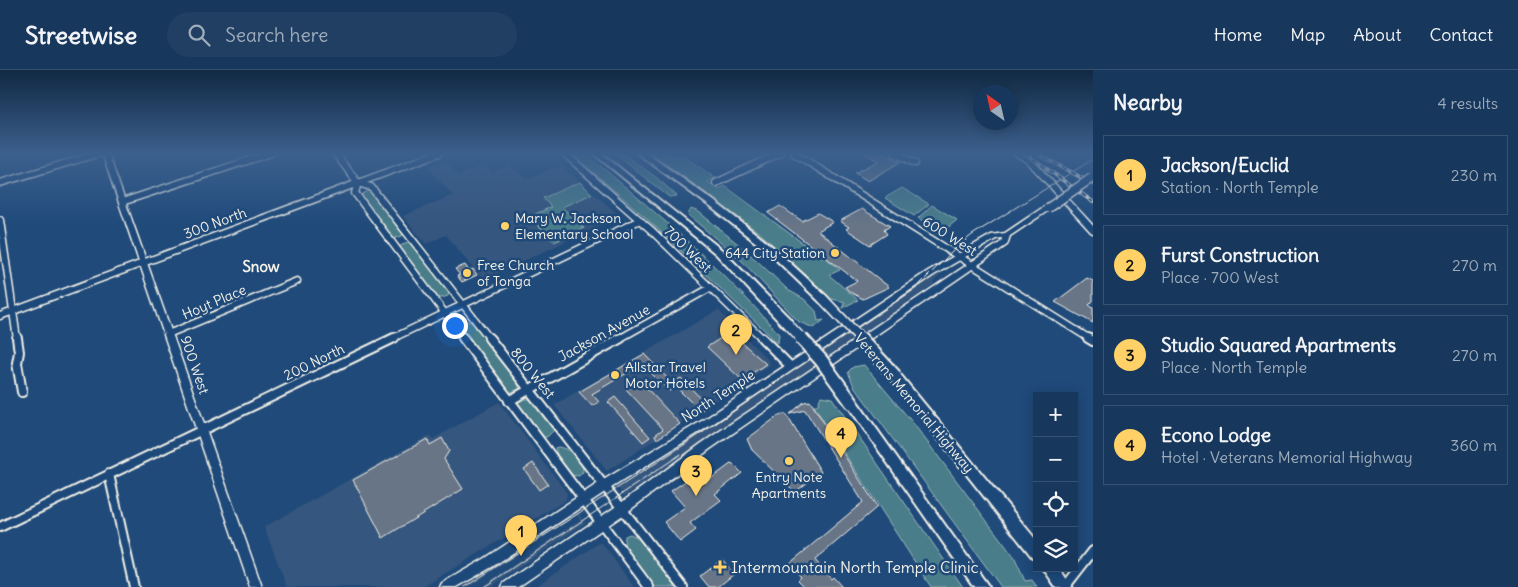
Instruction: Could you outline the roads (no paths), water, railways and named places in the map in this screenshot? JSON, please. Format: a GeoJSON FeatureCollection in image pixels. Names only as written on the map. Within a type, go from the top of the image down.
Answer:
{"type":"FeatureCollection","features":[{"type":"Feature","properties":{"kind":"highway"},"geometry":{"type":"LineString","coordinates":[[627,177],[719,252],[821,360],[982,587]]}},
{"type":"Feature","properties":{"kind":"highway","name":"Veterans Memorial Highway"},"geometry":{"type":"LineString","coordinates":[[675,177],[764,244],[824,299],[895,376],[1033,547]]}},
{"type":"Feature","properties":{"kind":"highway"},"geometry":{"type":"LineString","coordinates":[[1053,572],[1065,587]]}},
{"type":"Feature","properties":{"kind":"main road","name":"900 West"},"geometry":{"type":"LineString","coordinates":[[113,177],[256,587]]}},
{"type":"Feature","properties":{"kind":"main road","name":"North Temple"},"geometry":{"type":"LineString","coordinates":[[446,587],[488,563],[604,486],[708,422],[931,273],[994,237],[1007,235],[1093,177]]}},
{"type":"Feature","properties":{"kind":"main road","name":"North Temple"},"geometry":{"type":"LineString","coordinates":[[508,587],[622,508],[712,442],[973,265],[1004,243],[1007,235]]}},
{"type":"Feature","properties":{"kind":"street"},"geometry":{"type":"LineString","coordinates":[[0,183],[20,177]]}},
{"type":"Feature","properties":{"kind":"street"},"geometry":{"type":"LineString","coordinates":[[122,202],[198,177]]}},
{"type":"Feature","properties":{"kind":"street","name":"800 West"},"geometry":{"type":"LineString","coordinates":[[353,177],[358,183],[371,187],[683,587]]}},
{"type":"Feature","properties":{"kind":"street","name":"300 North"},"geometry":{"type":"LineString","coordinates":[[0,316],[374,177]]}},
{"type":"Feature","properties":{"kind":"street","name":"700 West"},"geometry":{"type":"LineString","coordinates":[[591,177],[640,220],[790,366]]}},
{"type":"Feature","properties":{"kind":"street"},"geometry":{"type":"LineString","coordinates":[[716,183],[729,177]]}},
{"type":"Feature","properties":{"kind":"street","name":"600 West"},"geometry":{"type":"LineString","coordinates":[[833,177],[1093,341]]}},
{"type":"Feature","properties":{"kind":"street"},"geometry":{"type":"LineString","coordinates":[[1045,177],[1093,230]]}},
{"type":"Feature","properties":{"kind":"street","name":"800 West"},"geometry":{"type":"LineString","coordinates":[[358,183],[355,193],[649,587]]}},
{"type":"Feature","properties":{"kind":"street"},"geometry":{"type":"LineString","coordinates":[[0,220],[19,352],[18,363],[22,392]]}},
{"type":"Feature","properties":{"kind":"street","name":"200 North"},"geometry":{"type":"LineString","coordinates":[[0,527],[640,220]]}},
{"type":"Feature","properties":{"kind":"street","name":"Hoyt Place"},"geometry":{"type":"LineString","coordinates":[[168,334],[297,281]]}},
{"type":"Feature","properties":{"kind":"street","name":"Jackson Avenue"},"geometry":{"type":"LineString","coordinates":[[509,401],[710,288]]}},
{"type":"Feature","properties":{"kind":"street"},"geometry":{"type":"LineString","coordinates":[[109,474],[134,587]]}},
{"type":"Feature","properties":{"kind":"street"},"geometry":{"type":"LineString","coordinates":[[1065,587],[1093,552]]}},
{"type":"Feature","properties":{"kind":"tram line"},"geometry":{"type":"LineString","coordinates":[[465,587],[693,439],[920,284],[956,248],[972,235],[1064,177]]}},
{"type":"Feature","properties":{"kind":"tram line"},"geometry":{"type":"LineString","coordinates":[[484,587],[681,454]]}},
{"type":"Feature","properties":{"kind":"railway"},"geometry":{"type":"LineString","coordinates":[[1058,177],[1093,202]]}},
{"type":"Feature","properties":{"kind":"railway"},"geometry":{"type":"LineString","coordinates":[[1080,177],[1093,184]]}},
{"type":"Feature","properties":{"kind":"place","name":"Mary W. Jackson Elementary School"},"geometry":{"type":"Point","coordinates":[505,226]}},
{"type":"Feature","properties":{"kind":"place","name":"644 City Station"},"geometry":{"type":"Point","coordinates":[835,253]}},
{"type":"Feature","properties":{"kind":"place","name":"Free Church of Tonga"},"geometry":{"type":"Point","coordinates":[467,273]}},
{"type":"Feature","properties":{"kind":"place","name":"Furst Construction"},"geometry":{"type":"Point","coordinates":[736,355]}},
{"type":"Feature","properties":{"kind":"place","name":"Allstar Travel Motor Hotels"},"geometry":{"type":"Point","coordinates":[615,375]}},
{"type":"Feature","properties":{"kind":"place","name":"Econo Lodge"},"geometry":{"type":"Point","coordinates":[841,458]}},
{"type":"Feature","properties":{"kind":"place","name":"Entry Note Apartments"},"geometry":{"type":"Point","coordinates":[789,461]}},
{"type":"Feature","properties":{"kind":"place","name":"Studio Squared Apartments"},"geometry":{"type":"Point","coordinates":[696,496]}},
{"type":"Feature","properties":{"kind":"place","name":"Jackson/Euclid"},"geometry":{"type":"Point","coordinates":[521,556]}},
{"type":"Feature","properties":{"kind":"place","name":"Intermountain North Temple Clinic"},"geometry":{"type":"Point","coordinates":[720,567]}},
{"type":"Feature","properties":{"kind":"district","name":"Snow"},"geometry":{"type":"Point","coordinates":[261,267]}}]}
